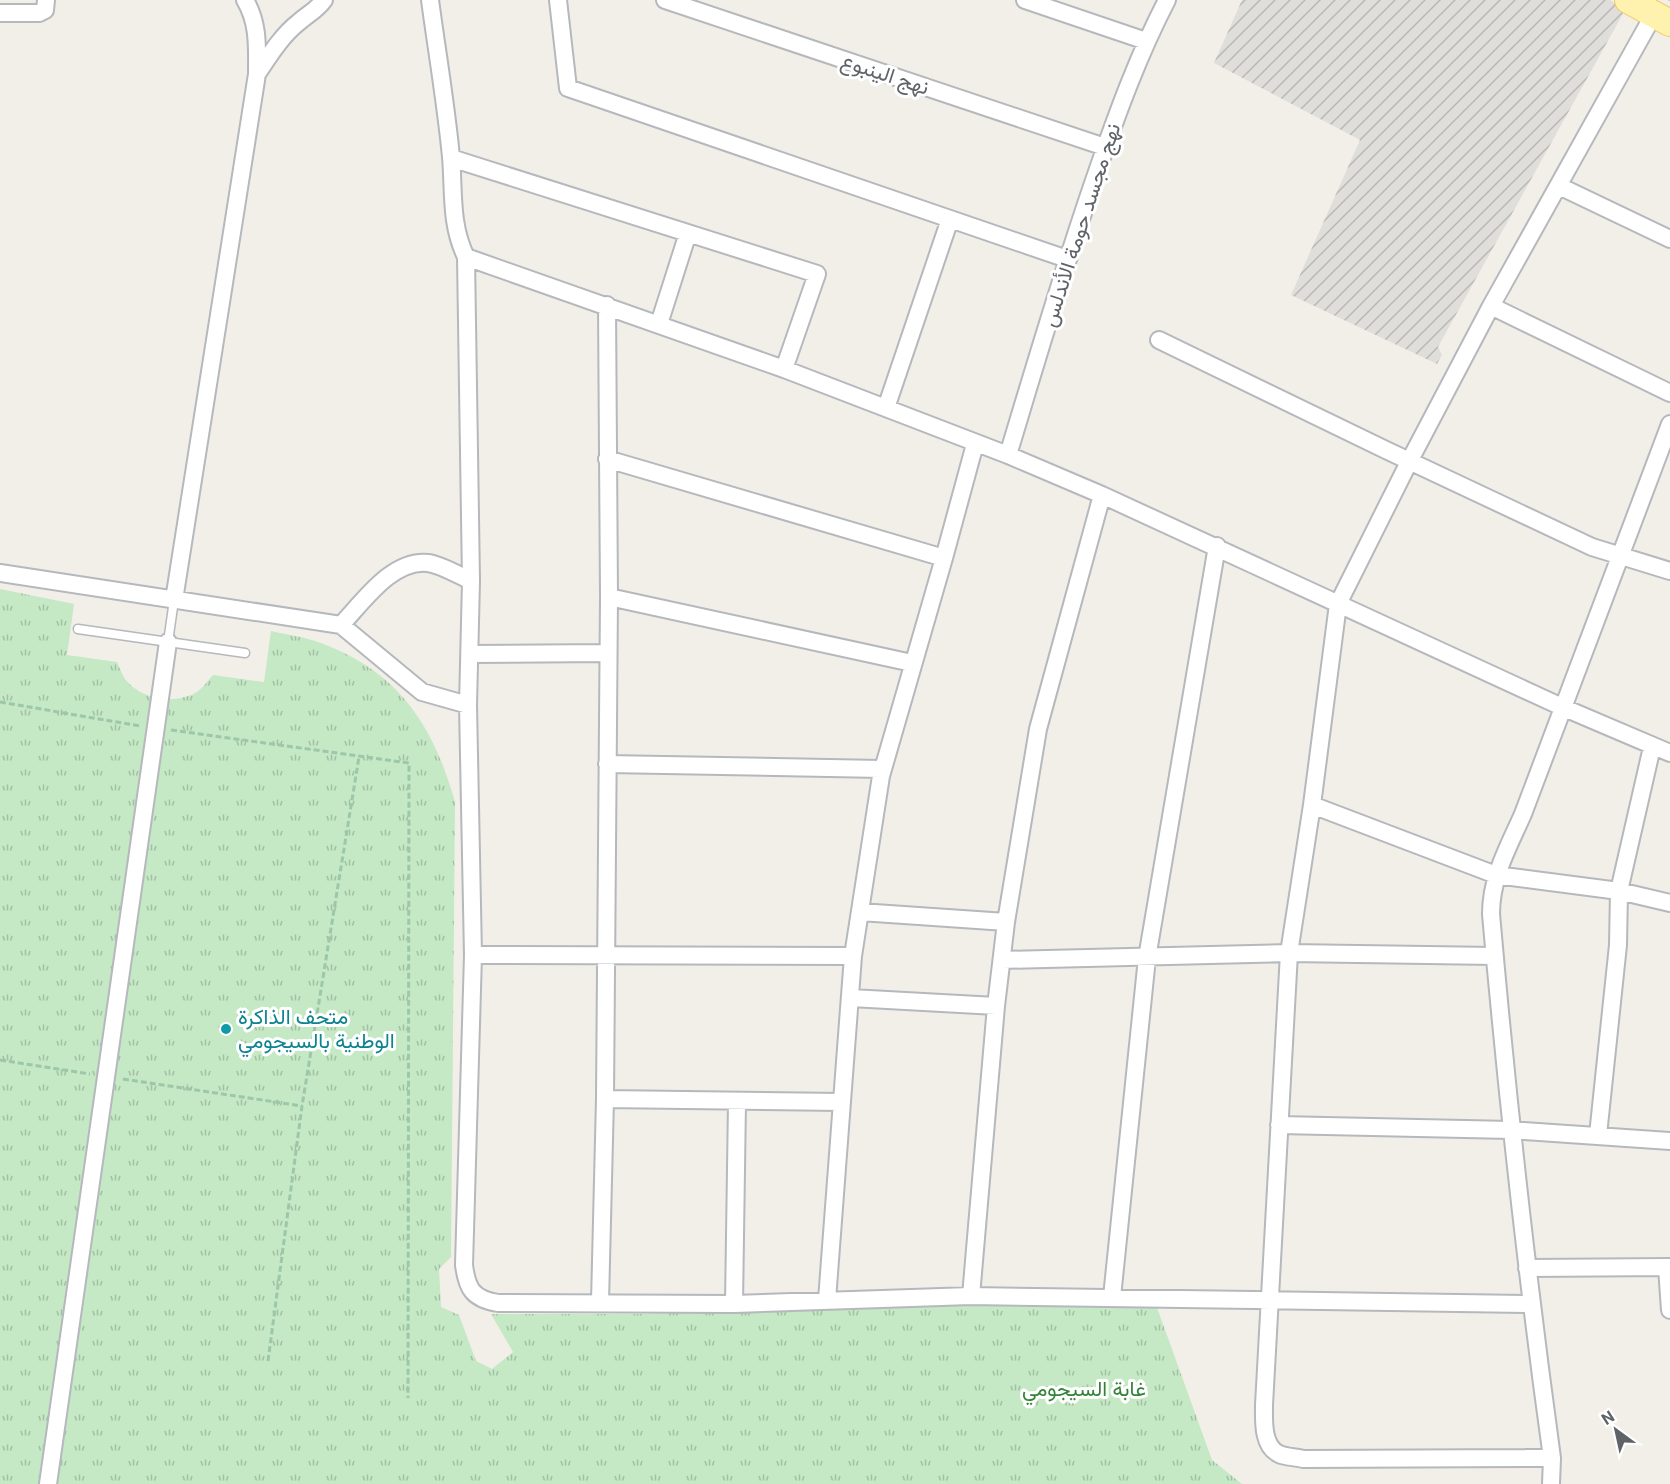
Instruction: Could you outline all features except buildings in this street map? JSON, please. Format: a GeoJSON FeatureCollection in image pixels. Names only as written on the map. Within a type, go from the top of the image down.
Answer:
{"type":"FeatureCollection","features":[{"type":"Feature","properties":{"kind":"main road"},"geometry":{"type":"LineString","coordinates":[[1628,0],[1662,18]]}},
{"type":"Feature","properties":{"kind":"street"},"geometry":{"type":"LineString","coordinates":[[0,13],[39,12],[45,10],[46,0]]}},
{"type":"Feature","properties":{"kind":"street"},"geometry":{"type":"LineString","coordinates":[[174,600],[257,74],[253,13],[245,0]]}},
{"type":"Feature","properties":{"kind":"street"},"geometry":{"type":"LineString","coordinates":[[257,74],[272,51],[297,22],[318,8],[324,0]]}},
{"type":"Feature","properties":{"kind":"street"},"geometry":{"type":"LineString","coordinates":[[430,0],[451,158],[454,219],[456,233],[466,257],[471,581],[468,705],[473,955],[464,1265],[466,1281],[472,1292],[483,1301],[498,1303],[734,1304],[971,1296],[1531,1304]]}},
{"type":"Feature","properties":{"kind":"street"},"geometry":{"type":"LineString","coordinates":[[558,0],[568,88],[1067,260]]}},
{"type":"Feature","properties":{"kind":"street","name":"نهج الينبوع"},"geometry":{"type":"LineString","coordinates":[[665,0],[1106,147]]}},
{"type":"Feature","properties":{"kind":"street"},"geometry":{"type":"LineString","coordinates":[[1026,0],[1146,41]]}},
{"type":"Feature","properties":{"kind":"street","name":"نهج مجسد حومة الأندلس"},"geometry":{"type":"LineString","coordinates":[[1008,455],[1067,260],[1106,147],[1146,41],[1167,0]]}},
{"type":"Feature","properties":{"kind":"street"},"geometry":{"type":"LineString","coordinates":[[1552,1458],[1303,1459],[1278,1454],[1268,1442],[1264,1426],[1289,953],[1312,805],[1338,604],[1491,306],[1559,186],[1662,18]]}},
{"type":"Feature","properties":{"kind":"street"},"geometry":{"type":"LineString","coordinates":[[451,158],[817,274],[784,369]]}},
{"type":"Feature","properties":{"kind":"street"},"geometry":{"type":"LineString","coordinates":[[1559,186],[1670,239]]}},
{"type":"Feature","properties":{"kind":"street"},"geometry":{"type":"LineString","coordinates":[[886,408],[950,219]]}},
{"type":"Feature","properties":{"kind":"street"},"geometry":{"type":"LineString","coordinates":[[659,324],[688,233]]}},
{"type":"Feature","properties":{"kind":"street"},"geometry":{"type":"LineString","coordinates":[[466,257],[784,369],[1008,455],[1217,546],[1562,707],[1670,753]]}},
{"type":"Feature","properties":{"kind":"street"},"geometry":{"type":"LineString","coordinates":[[600,1302],[605,1099],[609,597],[606,305]]}},
{"type":"Feature","properties":{"kind":"street"},"geometry":{"type":"LineString","coordinates":[[1491,306],[1670,393]]}},
{"type":"Feature","properties":{"kind":"street"},"geometry":{"type":"LineString","coordinates":[[1160,340],[1592,547],[1670,571]]}},
{"type":"Feature","properties":{"kind":"street"},"geometry":{"type":"LineString","coordinates":[[1551,1484],[1552,1458],[1511,1130],[1494,956],[1491,895],[1496,875],[1522,814],[1670,424]]}},
{"type":"Feature","properties":{"kind":"street"},"geometry":{"type":"LineString","coordinates":[[827,1300],[853,956],[882,769],[975,444]]}},
{"type":"Feature","properties":{"kind":"street"},"geometry":{"type":"LineString","coordinates":[[607,459],[944,558]]}},
{"type":"Feature","properties":{"kind":"street"},"geometry":{"type":"LineString","coordinates":[[971,1296],[996,1006],[1006,922],[1038,729],[1102,495]]}},
{"type":"Feature","properties":{"kind":"street"},"geometry":{"type":"LineString","coordinates":[[1112,1297],[1147,958],[1217,546]]}},
{"type":"Feature","properties":{"kind":"street"},"geometry":{"type":"LineString","coordinates":[[341,625],[393,573],[415,563],[430,563],[471,581]]}},
{"type":"Feature","properties":{"kind":"street"},"geometry":{"type":"LineString","coordinates":[[0,573],[341,625],[422,692],[468,705]]}},
{"type":"Feature","properties":{"kind":"street"},"geometry":{"type":"LineString","coordinates":[[609,597],[912,663]]}},
{"type":"Feature","properties":{"kind":"street"},"geometry":{"type":"LineString","coordinates":[[48,1484],[168,642]]}},
{"type":"Feature","properties":{"kind":"street"},"geometry":{"type":"LineString","coordinates":[[470,654],[608,653]]}},
{"type":"Feature","properties":{"kind":"street"},"geometry":{"type":"LineString","coordinates":[[1598,1135],[1618,945],[1619,891],[1652,747]]}},
{"type":"Feature","properties":{"kind":"street"},"geometry":{"type":"LineString","coordinates":[[607,764],[882,769]]}},
{"type":"Feature","properties":{"kind":"street"},"geometry":{"type":"LineString","coordinates":[[1312,805],[1496,875],[1619,891],[1670,903]]}},
{"type":"Feature","properties":{"kind":"street"},"geometry":{"type":"LineString","coordinates":[[860,912],[1006,922]]}},
{"type":"Feature","properties":{"kind":"street"},"geometry":{"type":"LineString","coordinates":[[1002,960],[1289,953],[1494,956]]}},
{"type":"Feature","properties":{"kind":"street"},"geometry":{"type":"LineString","coordinates":[[473,955],[853,956]]}},
{"type":"Feature","properties":{"kind":"street"},"geometry":{"type":"LineString","coordinates":[[851,998],[996,1006]]}},
{"type":"Feature","properties":{"kind":"street"},"geometry":{"type":"LineString","coordinates":[[605,1099],[841,1102]]}},
{"type":"Feature","properties":{"kind":"street"},"geometry":{"type":"LineString","coordinates":[[734,1304],[737,1102]]}},
{"type":"Feature","properties":{"kind":"street"},"geometry":{"type":"LineString","coordinates":[[1279,1125],[1511,1130],[1670,1141]]}},
{"type":"Feature","properties":{"kind":"street"},"geometry":{"type":"LineString","coordinates":[[1527,1268],[1668,1267],[1670,1310]]}},
{"type":"Feature","properties":{"kind":"lane"},"geometry":{"type":"LineString","coordinates":[[168,642],[174,600]]}},
{"type":"Feature","properties":{"kind":"lane"},"geometry":{"type":"LineString","coordinates":[[78,629],[245,653]]}},
{"type":"Feature","properties":{"kind":"path"},"geometry":{"type":"LineString","coordinates":[[0,702],[155,728],[409,764],[408,1398]]}},
{"type":"Feature","properties":{"kind":"path"},"geometry":{"type":"LineString","coordinates":[[268,1361],[302,1106],[359,757]]}},
{"type":"Feature","properties":{"kind":"path"},"geometry":{"type":"LineString","coordinates":[[0,1060],[302,1106]]}},
{"type":"Feature","properties":{"kind":"shaded area"},"geometry":{"type":"Polygon","coordinates":[[[1242,0],[1610,0],[1625,10],[1438,347],[1442,355],[1437,364],[1291,295],[1360,140],[1214,63],[1242,0]]]}},
{"type":"Feature","properties":{"kind":"green space","name":"متحف الذاكرة الوطنية بالسيجومي"},"geometry":{"type":"Polygon","coordinates":[[[0,589],[74,604],[67,655],[117,662],[125,679],[140,692],[149,696],[169,699],[188,696],[197,692],[213,675],[264,682],[271,631],[321,643],[372,669],[409,704],[424,726],[436,749],[455,802],[451,1257],[439,1269],[441,1307],[459,1315],[476,1361],[492,1369],[513,1352],[491,1314],[645,1314],[1151,1291],[1212,1460],[1242,1484],[0,1484],[0,589]]]}},
{"type":"Feature","properties":{"kind":"place","name":"متحف الذاكرة الوطنية بالسيجومي"},"geometry":{"type":"Point","coordinates":[226,1029]}},
{"type":"Feature","properties":{"kind":"park label","name":"غابة السيجومي"},"geometry":{"type":"Point","coordinates":[1084,1389]}}]}
